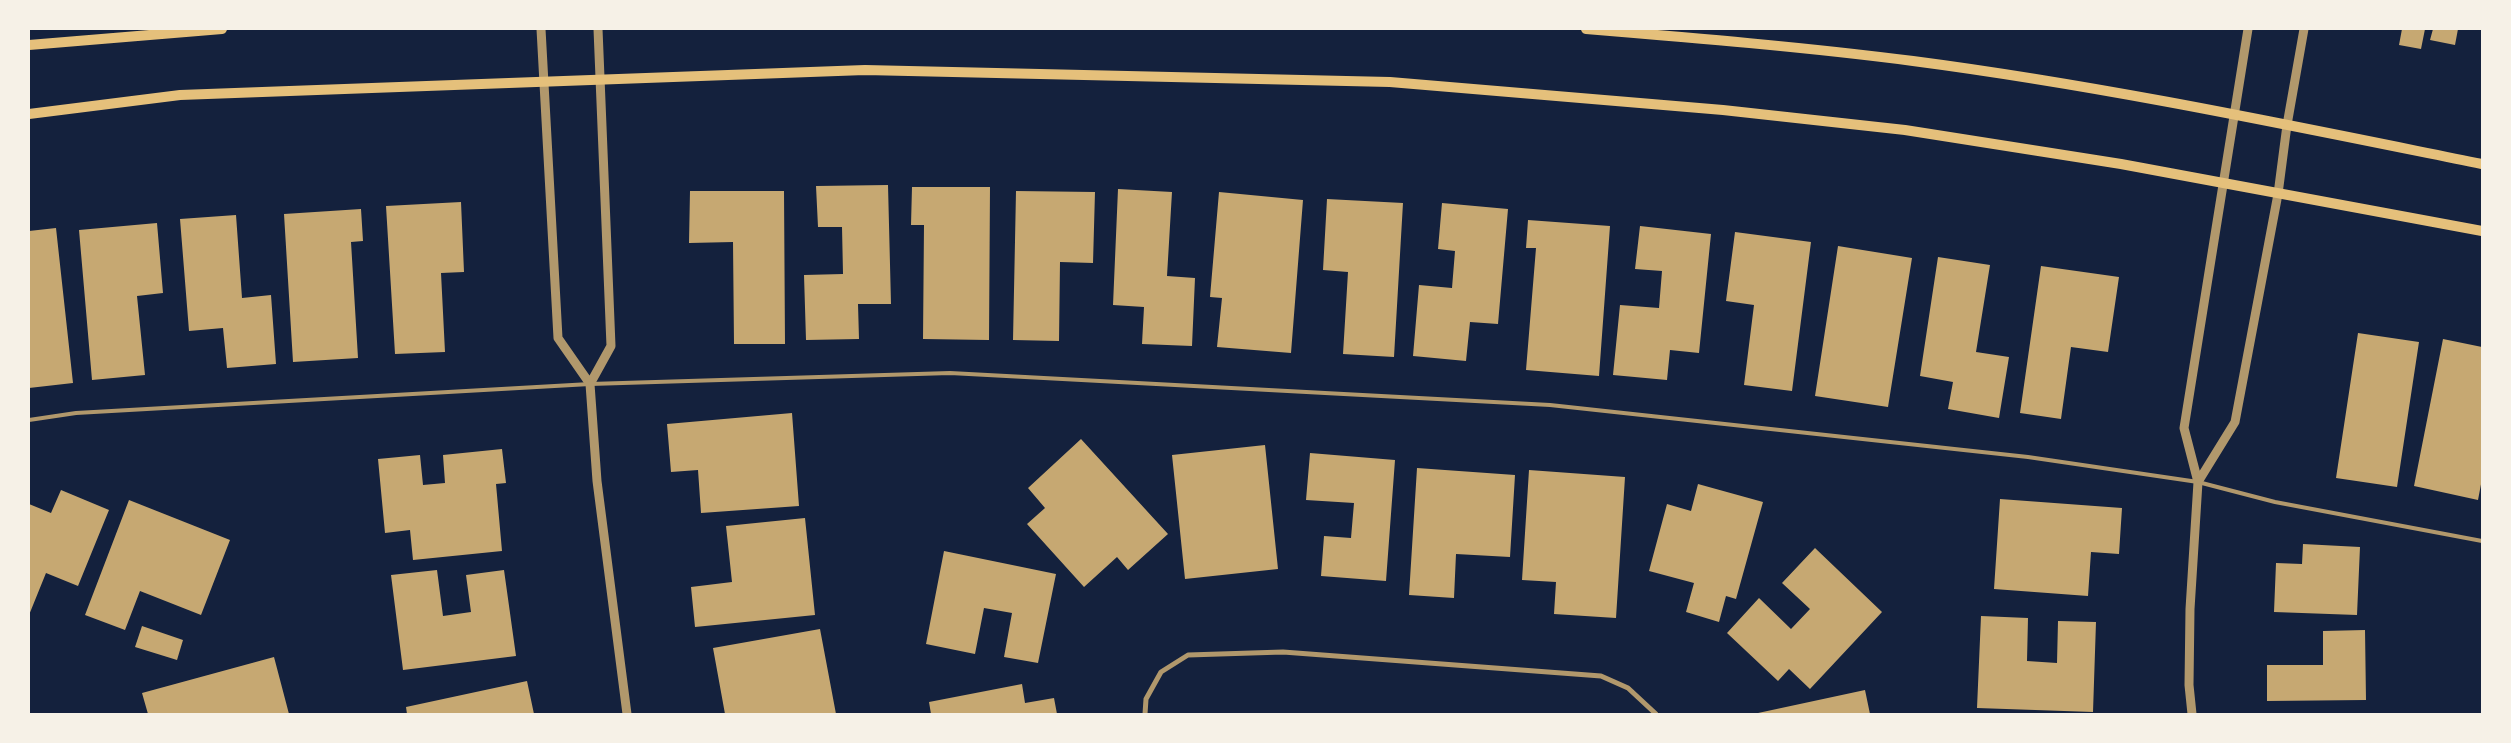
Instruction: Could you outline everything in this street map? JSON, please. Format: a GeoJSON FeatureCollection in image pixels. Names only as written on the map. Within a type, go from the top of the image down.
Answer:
{"type":"FeatureCollection","features":[{"type":"Feature","properties":{"kind":"main road"},"geometry":{"type":"LineString","coordinates":[[29,45],[222,29]]}},
{"type":"Feature","properties":{"kind":"main road"},"geometry":{"type":"LineString","coordinates":[[1586,29],[1730,41],[1914,62],[2132,95],[2482,164]]}},
{"type":"Feature","properties":{"kind":"main road"},"geometry":{"type":"LineString","coordinates":[[29,114],[180,95],[865,70],[1390,82],[1723,110],[1904,130],[2121,164],[2482,231]]}},
{"type":"Feature","properties":{"kind":"street"},"geometry":{"type":"LineString","coordinates":[[541,29],[558,338],[590,384],[597,481],[627,714]]}},
{"type":"Feature","properties":{"kind":"street"},"geometry":{"type":"LineString","coordinates":[[590,384],[611,346],[598,29]]}},
{"type":"Feature","properties":{"kind":"street"},"geometry":{"type":"LineString","coordinates":[[2192,714],[2189,685],[2190,618],[2198,482],[2184,428],[2248,29]]}},
{"type":"Feature","properties":{"kind":"street"},"geometry":{"type":"LineString","coordinates":[[2198,482],[2235,422],[2278,194],[2287,125],[2304,29]]}},
{"type":"Feature","properties":{"kind":"street"},"geometry":{"type":"LineString","coordinates":[[1145,714],[1146,699],[1161,672],[1188,655],[1283,652],[1601,676],[1628,688],[1655,712]]}},
{"type":"Feature","properties":{"kind":"lane"},"geometry":{"type":"LineString","coordinates":[[29,420],[76,413],[590,384],[950,374],[1550,405],[2028,457],[2198,482],[2275,502],[2482,541]]}},
{"type":"Feature","properties":{"kind":"building"},"geometry":{"type":"Polygon","coordinates":[[[2402,29],[2425,29],[2421,49],[2399,45],[2402,29]]]}},
{"type":"Feature","properties":{"kind":"building"},"geometry":{"type":"Polygon","coordinates":[[[2433,29],[2458,29],[2455,45],[2430,40],[2433,29]]]}},
{"type":"Feature","properties":{"kind":"building"},"geometry":{"type":"Polygon","coordinates":[[[888,185],[891,304],[858,304],[859,339],[806,340],[804,275],[843,274],[842,227],[818,227],[816,186],[888,185]]]}},
{"type":"Feature","properties":{"kind":"building"},"geometry":{"type":"Polygon","coordinates":[[[912,187],[990,187],[989,340],[923,339],[924,225],[911,225],[912,187]]]}},
{"type":"Feature","properties":{"kind":"building"},"geometry":{"type":"Polygon","coordinates":[[[1118,189],[1172,192],[1167,276],[1195,278],[1192,346],[1142,344],[1144,307],[1113,305],[1118,189]]]}},
{"type":"Feature","properties":{"kind":"building"},"geometry":{"type":"Polygon","coordinates":[[[690,191],[784,191],[785,344],[734,344],[733,242],[689,243],[690,191]]]}},
{"type":"Feature","properties":{"kind":"building"},"geometry":{"type":"Polygon","coordinates":[[[1016,191],[1095,192],[1093,263],[1060,262],[1059,341],[1013,340],[1016,191]]]}},
{"type":"Feature","properties":{"kind":"building"},"geometry":{"type":"Polygon","coordinates":[[[1219,192],[1303,200],[1291,353],[1217,347],[1222,298],[1210,297],[1219,192]]]}},
{"type":"Feature","properties":{"kind":"building"},"geometry":{"type":"Polygon","coordinates":[[[1327,199],[1403,203],[1394,357],[1343,354],[1348,272],[1323,270],[1327,199]]]}},
{"type":"Feature","properties":{"kind":"building"},"geometry":{"type":"Polygon","coordinates":[[[461,202],[464,272],[441,273],[445,352],[395,354],[386,206],[461,202]]]}},
{"type":"Feature","properties":{"kind":"building"},"geometry":{"type":"Polygon","coordinates":[[[1442,203],[1508,209],[1498,324],[1470,322],[1466,361],[1413,356],[1419,285],[1452,288],[1455,251],[1438,249],[1442,203]]]}},
{"type":"Feature","properties":{"kind":"building"},"geometry":{"type":"Polygon","coordinates":[[[361,209],[363,241],[351,242],[358,358],[293,362],[284,214],[361,209]]]}},
{"type":"Feature","properties":{"kind":"building"},"geometry":{"type":"Polygon","coordinates":[[[236,215],[242,298],[271,295],[276,364],[227,368],[223,328],[189,331],[180,219],[236,215]]]}},
{"type":"Feature","properties":{"kind":"building"},"geometry":{"type":"Polygon","coordinates":[[[1528,220],[1610,226],[1599,376],[1526,370],[1536,248],[1526,248],[1528,220]]]}},
{"type":"Feature","properties":{"kind":"building"},"geometry":{"type":"Polygon","coordinates":[[[157,223],[163,293],[137,296],[145,375],[92,380],[79,230],[157,223]]]}},
{"type":"Feature","properties":{"kind":"building"},"geometry":{"type":"Polygon","coordinates":[[[1640,226],[1711,234],[1699,353],[1670,350],[1667,380],[1613,375],[1620,305],[1659,308],[1662,271],[1635,269],[1640,226]]]}},
{"type":"Feature","properties":{"kind":"building"},"geometry":{"type":"Polygon","coordinates":[[[56,228],[73,383],[29,388],[29,231],[56,228]]]}},
{"type":"Feature","properties":{"kind":"building"},"geometry":{"type":"Polygon","coordinates":[[[1735,232],[1811,242],[1792,391],[1744,385],[1754,305],[1726,301],[1735,232]]]}},
{"type":"Feature","properties":{"kind":"building"},"geometry":{"type":"Polygon","coordinates":[[[1838,246],[1912,258],[1888,407],[1815,396],[1838,246]]]}},
{"type":"Feature","properties":{"kind":"building"},"geometry":{"type":"Polygon","coordinates":[[[1938,257],[1990,265],[1976,352],[2009,357],[1999,418],[1948,409],[1953,382],[1920,376],[1938,257]]]}},
{"type":"Feature","properties":{"kind":"building"},"geometry":{"type":"Polygon","coordinates":[[[2041,266],[2119,277],[2108,352],[2071,347],[2061,419],[2020,413],[2041,266]]]}},
{"type":"Feature","properties":{"kind":"building"},"geometry":{"type":"Polygon","coordinates":[[[2358,333],[2419,342],[2397,487],[2336,478],[2358,333]]]}},
{"type":"Feature","properties":{"kind":"building"},"geometry":{"type":"Polygon","coordinates":[[[2443,339],[2482,347],[2482,479],[2478,500],[2414,486],[2443,339]]]}},
{"type":"Feature","properties":{"kind":"building"},"geometry":{"type":"Polygon","coordinates":[[[792,413],[799,506],[701,513],[698,470],[671,472],[667,424],[792,413]]]}},
{"type":"Feature","properties":{"kind":"building"},"geometry":{"type":"Polygon","coordinates":[[[1081,439],[1168,534],[1128,570],[1117,557],[1084,587],[1027,524],[1045,508],[1028,488],[1081,439]]]}},
{"type":"Feature","properties":{"kind":"building"},"geometry":{"type":"Polygon","coordinates":[[[1265,445],[1278,569],[1185,579],[1172,455],[1265,445]]]}},
{"type":"Feature","properties":{"kind":"building"},"geometry":{"type":"Polygon","coordinates":[[[502,449],[506,483],[496,484],[502,551],[413,560],[410,530],[385,533],[378,459],[420,455],[423,485],[445,483],[443,455],[502,449]]]}},
{"type":"Feature","properties":{"kind":"building"},"geometry":{"type":"Polygon","coordinates":[[[1310,453],[1395,460],[1386,581],[1321,576],[1324,536],[1351,538],[1354,503],[1306,500],[1310,453]]]}},
{"type":"Feature","properties":{"kind":"building"},"geometry":{"type":"Polygon","coordinates":[[[1417,468],[1515,475],[1510,557],[1456,554],[1454,598],[1409,595],[1417,468]]]}},
{"type":"Feature","properties":{"kind":"building"},"geometry":{"type":"Polygon","coordinates":[[[1529,470],[1625,477],[1616,618],[1554,614],[1556,582],[1522,580],[1529,470]]]}},
{"type":"Feature","properties":{"kind":"building"},"geometry":{"type":"Polygon","coordinates":[[[1698,484],[1763,502],[1736,599],[1726,596],[1719,622],[1686,612],[1694,583],[1649,571],[1667,504],[1691,511],[1698,484]]]}},
{"type":"Feature","properties":{"kind":"building"},"geometry":{"type":"Polygon","coordinates":[[[61,490],[109,510],[78,586],[46,573],[29,615],[29,504],[51,513],[61,490]]]}},
{"type":"Feature","properties":{"kind":"building"},"geometry":{"type":"Polygon","coordinates":[[[2000,499],[2122,508],[2119,554],[2091,552],[2088,596],[1994,589],[2000,499]]]}},
{"type":"Feature","properties":{"kind":"building"},"geometry":{"type":"Polygon","coordinates":[[[129,500],[230,540],[201,615],[140,591],[125,630],[85,615],[129,500]]]}},
{"type":"Feature","properties":{"kind":"building"},"geometry":{"type":"Polygon","coordinates":[[[805,518],[815,615],[695,627],[691,587],[732,582],[726,526],[805,518]]]}},
{"type":"Feature","properties":{"kind":"building"},"geometry":{"type":"Polygon","coordinates":[[[2303,544],[2360,547],[2357,615],[2274,612],[2276,563],[2302,564],[2303,544]]]}},
{"type":"Feature","properties":{"kind":"building"},"geometry":{"type":"Polygon","coordinates":[[[1815,548],[1882,612],[1810,689],[1789,669],[1778,681],[1727,633],[1759,598],[1791,629],[1810,609],[1782,583],[1815,548]]]}},
{"type":"Feature","properties":{"kind":"building"},"geometry":{"type":"Polygon","coordinates":[[[944,551],[1056,574],[1038,663],[1004,657],[1012,613],[984,608],[975,654],[926,644],[944,551]]]}},
{"type":"Feature","properties":{"kind":"building"},"geometry":{"type":"Polygon","coordinates":[[[437,570],[443,616],[471,612],[466,575],[504,570],[516,656],[403,670],[391,575],[437,570]]]}},
{"type":"Feature","properties":{"kind":"building"},"geometry":{"type":"Polygon","coordinates":[[[1981,616],[2028,618],[2027,661],[2057,663],[2058,621],[2096,622],[2093,712],[1977,708],[1981,616]]]}},
{"type":"Feature","properties":{"kind":"building"},"geometry":{"type":"Polygon","coordinates":[[[142,626],[183,640],[177,660],[135,647],[142,626]]]}},
{"type":"Feature","properties":{"kind":"building"},"geometry":{"type":"Polygon","coordinates":[[[820,629],[836,714],[725,714],[713,648],[820,629]]]}},
{"type":"Feature","properties":{"kind":"building"},"geometry":{"type":"Polygon","coordinates":[[[2365,630],[2366,700],[2267,701],[2267,665],[2323,665],[2323,631],[2365,630]]]}},
{"type":"Feature","properties":{"kind":"building"},"geometry":{"type":"Polygon","coordinates":[[[274,657],[289,714],[148,714],[142,693],[274,657]]]}},
{"type":"Feature","properties":{"kind":"building"},"geometry":{"type":"Polygon","coordinates":[[[527,681],[534,714],[407,714],[406,707],[527,681]]]}},
{"type":"Feature","properties":{"kind":"building"},"geometry":{"type":"Polygon","coordinates":[[[1022,684],[1025,703],[1054,698],[1057,714],[931,714],[929,702],[1022,684]]]}},
{"type":"Feature","properties":{"kind":"building"},"geometry":{"type":"Polygon","coordinates":[[[1865,690],[1870,714],[1758,714],[1758,713],[1865,690]]]}}]}
